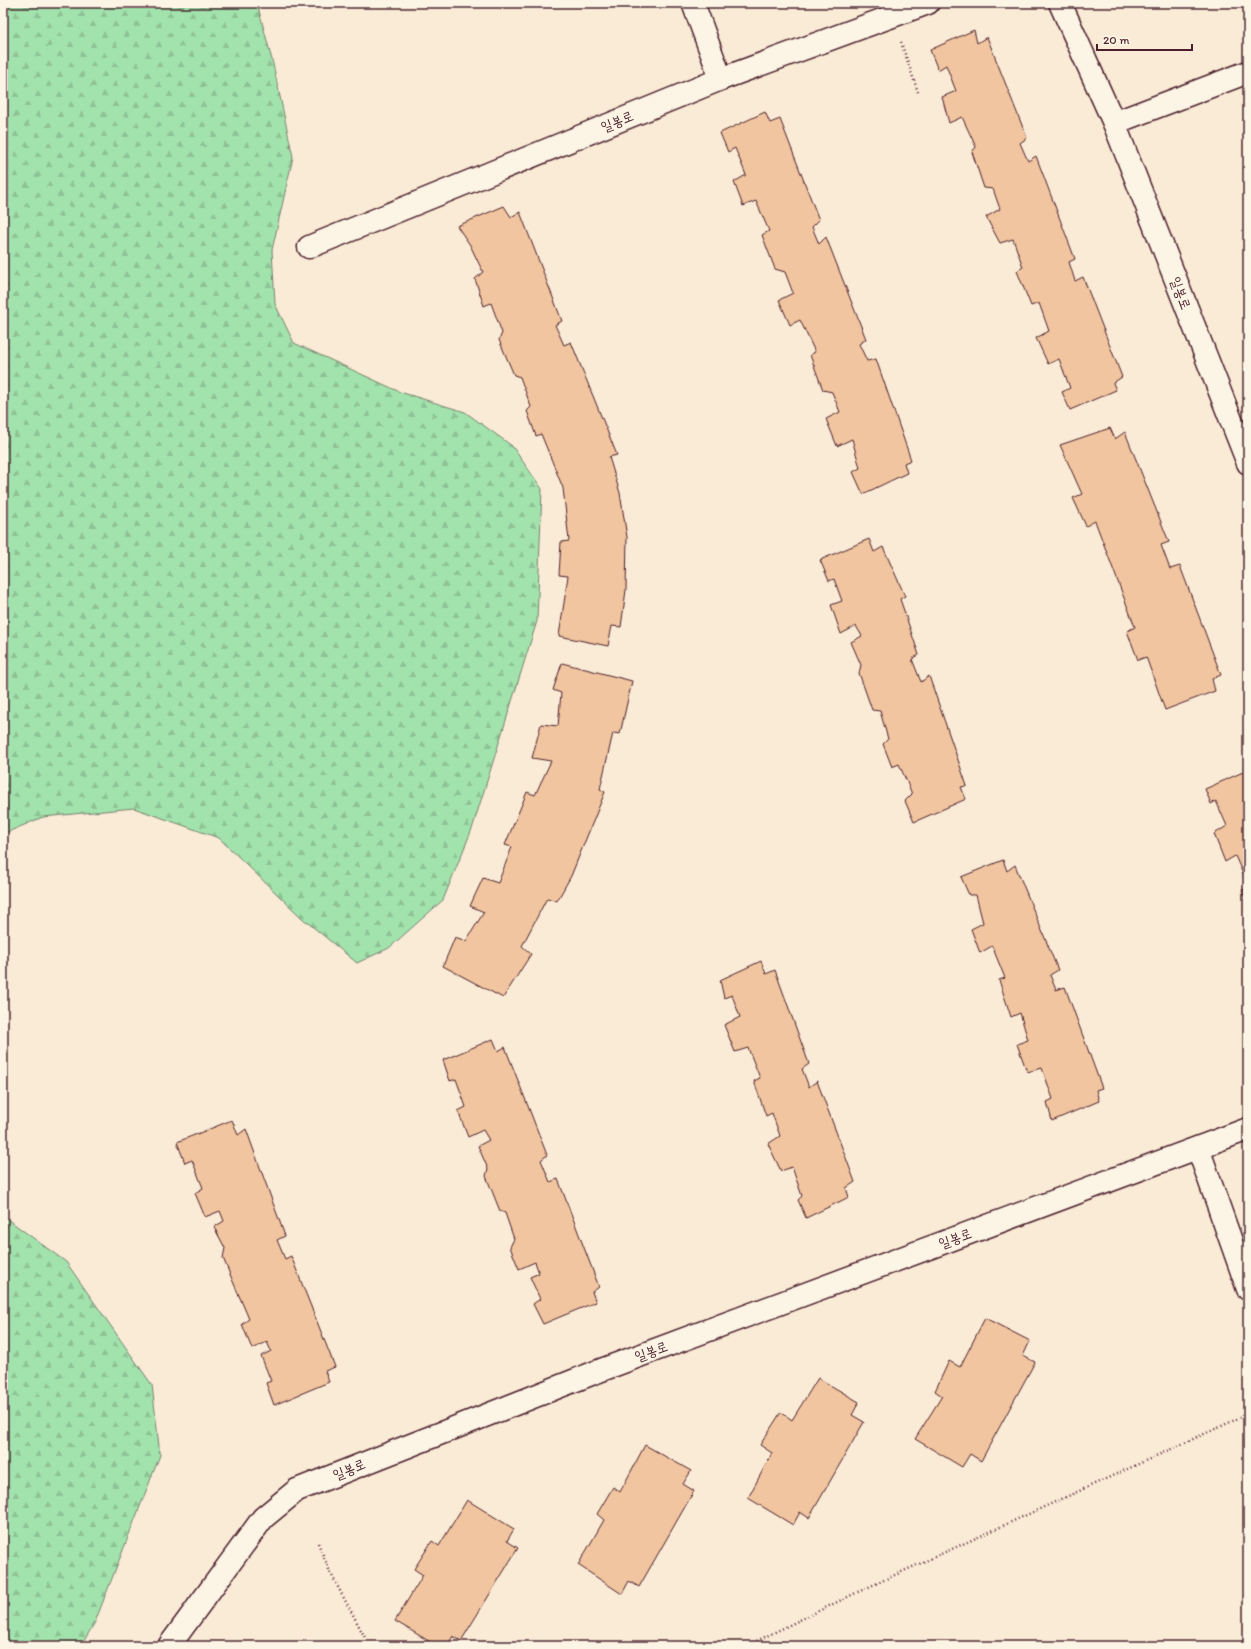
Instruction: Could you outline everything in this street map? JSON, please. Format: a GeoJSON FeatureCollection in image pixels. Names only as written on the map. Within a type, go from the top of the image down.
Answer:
{"type":"FeatureCollection","features":[{"type":"Feature","properties":{"kind":"street"},"geometry":{"type":"LineString","coordinates":[[693,3],[721,79]]}},
{"type":"Feature","properties":{"kind":"street","name":"일봉로"},"geometry":{"type":"LineString","coordinates":[[309,246],[721,79],[928,3]]}},
{"type":"Feature","properties":{"kind":"street","name":"일봉로"},"geometry":{"type":"LineString","coordinates":[[1060,3],[1114,123],[1248,463]]}},
{"type":"Feature","properties":{"kind":"street"},"geometry":{"type":"LineString","coordinates":[[1114,123],[1248,72]]}},
{"type":"Feature","properties":{"kind":"street","name":"일봉로"},"geometry":{"type":"LineString","coordinates":[[168,1646],[263,1518],[297,1490],[596,1372],[1248,1129]]}},
{"type":"Feature","properties":{"kind":"street"},"geometry":{"type":"LineString","coordinates":[[1198,1148],[1248,1288]]}},
{"type":"Feature","properties":{"kind":"path"},"geometry":{"type":"LineString","coordinates":[[892,16],[919,95]]}},
{"type":"Feature","properties":{"kind":"path"},"geometry":{"type":"LineString","coordinates":[[746,1646],[862,1590],[1248,1414]]}},
{"type":"Feature","properties":{"kind":"path"},"geometry":{"type":"LineString","coordinates":[[318,1543],[331,1574],[368,1643],[372,1646]]}},
{"type":"Feature","properties":{"kind":"green space"},"geometry":{"type":"Polygon","coordinates":[[[3,3],[257,3],[273,64],[293,157],[272,250],[275,304],[294,343],[400,392],[465,412],[512,446],[542,489],[537,621],[472,829],[443,900],[389,948],[357,963],[302,918],[219,838],[134,808],[43,817],[3,834],[3,3]]]}},
{"type":"Feature","properties":{"kind":"green space"},"geometry":{"type":"Polygon","coordinates":[[[3,1216],[66,1262],[152,1385],[160,1455],[95,1622],[81,1646],[3,1646],[3,1216]]]}},
{"type":"Feature","properties":{"kind":"building"},"geometry":{"type":"Polygon","coordinates":[[[974,30],[977,43],[987,37],[1027,138],[1020,143],[1028,161],[1036,156],[1075,259],[1069,262],[1075,281],[1083,277],[1122,377],[1113,383],[1116,390],[1070,410],[1062,392],[1070,388],[1059,359],[1048,364],[1036,338],[1049,331],[1039,303],[1031,306],[1017,271],[1023,267],[1013,239],[1000,243],[986,217],[1000,209],[993,189],[984,188],[972,152],[976,147],[962,117],[949,123],[942,97],[956,91],[946,65],[938,70],[930,50],[974,30]]]}},
{"type":"Feature","properties":{"kind":"building"},"geometry":{"type":"Polygon","coordinates":[[[765,112],[770,123],[780,119],[819,220],[812,227],[819,244],[826,237],[866,339],[859,344],[867,361],[876,359],[911,460],[904,463],[907,473],[863,494],[853,472],[860,468],[852,439],[837,446],[826,419],[840,412],[832,392],[823,390],[810,355],[815,352],[800,320],[790,325],[779,300],[793,293],[785,272],[775,269],[762,235],[769,231],[756,201],[743,206],[734,182],[746,175],[735,148],[728,152],[720,133],[765,112]]]}},
{"type":"Feature","properties":{"kind":"building"},"geometry":{"type":"Polygon","coordinates":[[[504,206],[511,217],[520,212],[562,321],[555,325],[564,345],[571,342],[617,455],[609,457],[620,493],[627,537],[626,590],[621,627],[612,626],[608,646],[559,636],[568,576],[559,575],[561,542],[569,541],[563,488],[541,434],[536,436],[527,411],[531,407],[520,377],[514,375],[499,340],[502,333],[491,303],[484,306],[475,279],[483,272],[470,245],[457,226],[504,206]]]}},
{"type":"Feature","properties":{"kind":"building"},"geometry":{"type":"Polygon","coordinates":[[[1110,428],[1115,439],[1125,432],[1169,542],[1161,545],[1170,569],[1180,566],[1221,675],[1212,679],[1215,691],[1165,710],[1146,657],[1138,660],[1127,631],[1135,627],[1095,521],[1086,526],[1073,498],[1082,494],[1060,445],[1110,428]]]}},
{"type":"Feature","properties":{"kind":"building"},"geometry":{"type":"Polygon","coordinates":[[[869,539],[874,552],[883,547],[905,596],[900,599],[919,655],[912,659],[921,682],[929,676],[967,786],[961,787],[966,799],[914,822],[905,801],[912,794],[899,764],[892,767],[883,744],[888,739],[880,711],[872,710],[859,673],[861,665],[851,642],[862,636],[856,626],[841,634],[831,605],[842,601],[834,579],[829,581],[820,560],[869,539]]]}},
{"type":"Feature","properties":{"kind":"building"},"geometry":{"type":"Polygon","coordinates":[[[562,663],[632,681],[620,734],[613,733],[600,789],[605,792],[571,876],[557,901],[547,898],[522,946],[531,954],[503,998],[443,966],[455,937],[466,941],[484,912],[470,906],[483,878],[498,883],[512,847],[505,845],[527,792],[535,795],[551,761],[532,758],[541,724],[558,726],[561,693],[553,690],[562,663]]]}},
{"type":"Feature","properties":{"kind":"building"},"geometry":{"type":"Polygon","coordinates":[[[1243,772],[1248,781],[1248,885],[1235,856],[1225,862],[1214,834],[1227,826],[1216,801],[1211,804],[1205,789],[1243,772]]]}},
{"type":"Feature","properties":{"kind":"building"},"geometry":{"type":"Polygon","coordinates":[[[1003,860],[1007,871],[1015,865],[1058,970],[1050,975],[1056,990],[1065,987],[1102,1088],[1096,1090],[1099,1101],[1052,1121],[1047,1102],[1053,1099],[1042,1068],[1027,1072],[1017,1044],[1028,1040],[1020,1013],[1011,1017],[999,980],[1005,978],[992,946],[980,953],[971,929],[983,923],[976,895],[969,895],[961,877],[1003,860]]]}},
{"type":"Feature","properties":{"kind":"building"},"geometry":{"type":"Polygon","coordinates":[[[1248,888],[1248,905],[1242,890],[1248,888]]]}},
{"type":"Feature","properties":{"kind":"building"},"geometry":{"type":"Polygon","coordinates":[[[761,961],[766,974],[775,970],[809,1064],[802,1069],[809,1087],[817,1081],[855,1182],[846,1188],[849,1197],[806,1218],[798,1200],[802,1196],[792,1167],[781,1171],[768,1144],[780,1136],[772,1113],[766,1116],[754,1081],[760,1078],[748,1048],[735,1052],[724,1025],[740,1017],[732,995],[724,998],[720,980],[761,961]]]}},
{"type":"Feature","properties":{"kind":"building"},"geometry":{"type":"Polygon","coordinates":[[[493,1039],[498,1051],[505,1047],[547,1155],[541,1160],[550,1182],[558,1179],[599,1287],[592,1292],[596,1302],[543,1324],[533,1304],[540,1299],[530,1277],[539,1273],[535,1262],[519,1269],[510,1247],[514,1239],[505,1213],[500,1211],[486,1176],[488,1169],[478,1146],[489,1140],[483,1130],[468,1137],[458,1111],[466,1107],[456,1079],[450,1081],[443,1060],[493,1039]]]}},
{"type":"Feature","properties":{"kind":"building"},"geometry":{"type":"Polygon","coordinates":[[[232,1120],[238,1135],[246,1129],[285,1236],[277,1240],[285,1259],[291,1256],[335,1367],[325,1371],[329,1382],[274,1405],[266,1383],[271,1381],[261,1356],[271,1351],[267,1342],[252,1349],[242,1324],[249,1319],[223,1258],[225,1248],[214,1227],[224,1221],[220,1211],[205,1217],[195,1193],[203,1188],[192,1160],[185,1163],[177,1142],[232,1120]]]}},
{"type":"Feature","properties":{"kind":"building"},"geometry":{"type":"Polygon","coordinates":[[[985,1318],[1030,1341],[1023,1356],[1035,1362],[981,1461],[970,1454],[962,1467],[915,1439],[942,1396],[935,1391],[949,1361],[960,1367],[985,1318]]]}},
{"type":"Feature","properties":{"kind":"building"},"geometry":{"type":"Polygon","coordinates":[[[818,1378],[859,1402],[852,1415],[864,1422],[809,1518],[800,1512],[793,1525],[748,1498],[772,1453],[760,1445],[781,1412],[792,1420],[818,1378]]]}},
{"type":"Feature","properties":{"kind":"building"},"geometry":{"type":"Polygon","coordinates":[[[645,1445],[691,1471],[683,1484],[694,1491],[639,1587],[629,1581],[622,1594],[578,1565],[604,1520],[597,1514],[613,1487],[620,1492],[645,1445]]]}},
{"type":"Feature","properties":{"kind":"building"},"geometry":{"type":"Polygon","coordinates":[[[467,1500],[514,1529],[507,1541],[518,1548],[461,1641],[453,1636],[447,1646],[437,1646],[395,1621],[423,1575],[414,1569],[432,1541],[439,1546],[467,1500]]]}}]}
